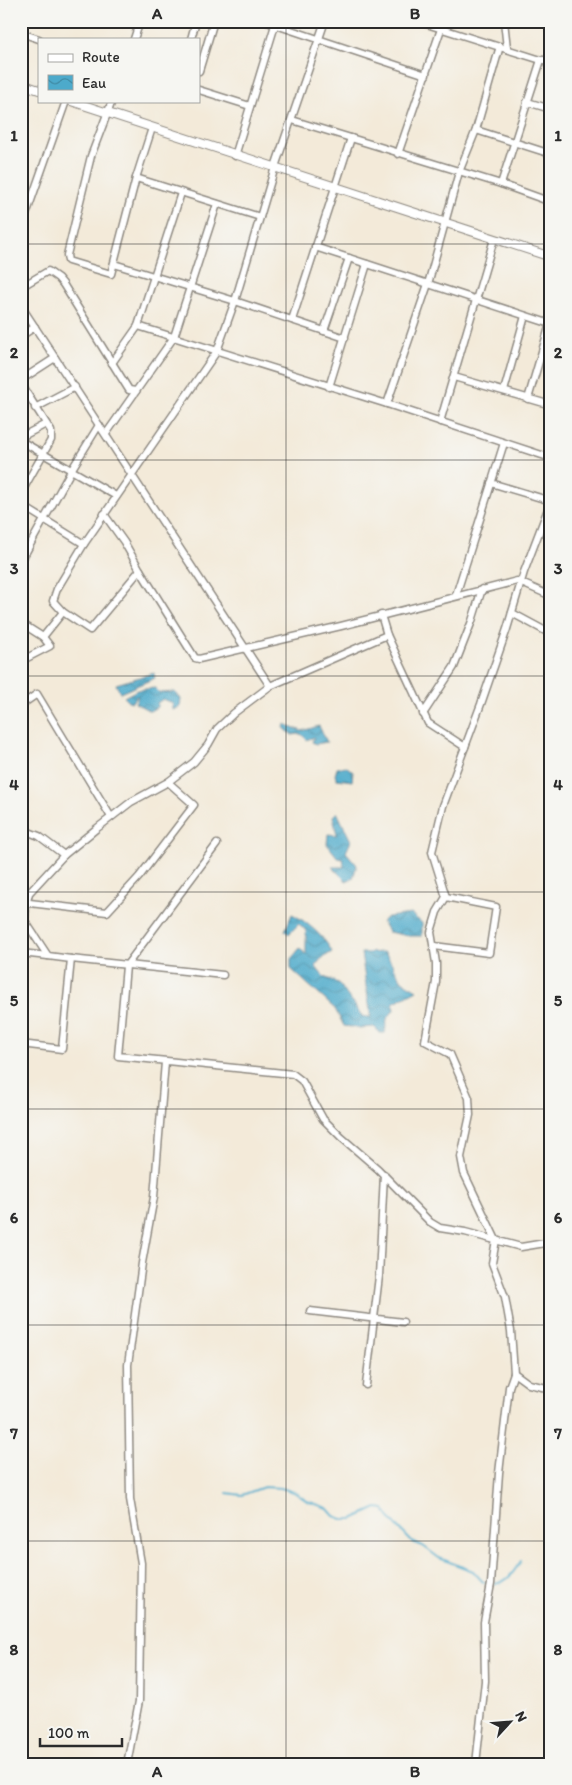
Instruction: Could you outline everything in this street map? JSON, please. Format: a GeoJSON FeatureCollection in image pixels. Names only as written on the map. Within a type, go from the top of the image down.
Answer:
{"type":"FeatureCollection","features":[{"type":"Feature","properties":{"kind":"street"},"geometry":{"type":"LineString","coordinates":[[126,21],[139,23],[134,38]]}},
{"type":"Feature","properties":{"kind":"street"},"geometry":{"type":"LineString","coordinates":[[190,38],[196,21]]}},
{"type":"Feature","properties":{"kind":"street"},"geometry":{"type":"LineString","coordinates":[[200,68],[214,21]]}},
{"type":"Feature","properties":{"kind":"street"},"geometry":{"type":"LineString","coordinates":[[264,21],[426,75]]}},
{"type":"Feature","properties":{"kind":"street"},"geometry":{"type":"LineString","coordinates":[[140,570],[90,630],[63,612],[54,602],[53,599],[57,589],[84,544],[217,351],[235,301],[275,167],[325,21]]}},
{"type":"Feature","properties":{"kind":"street"},"geometry":{"type":"LineString","coordinates":[[417,21],[541,60],[551,60]]}},
{"type":"Feature","properties":{"kind":"street"},"geometry":{"type":"LineString","coordinates":[[387,404],[428,284],[459,172],[476,130],[503,47],[504,21]]}},
{"type":"Feature","properties":{"kind":"street"},"geometry":{"type":"LineString","coordinates":[[548,21],[551,42]]}},
{"type":"Feature","properties":{"kind":"street"},"geometry":{"type":"LineString","coordinates":[[235,156],[275,25]]}},
{"type":"Feature","properties":{"kind":"street"},"geometry":{"type":"LineString","coordinates":[[398,154],[442,30]]}},
{"type":"Feature","properties":{"kind":"street"},"geometry":{"type":"LineString","coordinates":[[21,33],[38,39]]}},
{"type":"Feature","properties":{"kind":"street"},"geometry":{"type":"LineString","coordinates":[[501,184],[541,60]]}},
{"type":"Feature","properties":{"kind":"street"},"geometry":{"type":"LineString","coordinates":[[21,84],[38,90]]}},
{"type":"Feature","properties":{"kind":"street"},"geometry":{"type":"LineString","coordinates":[[200,90],[250,106]]}},
{"type":"Feature","properties":{"kind":"street"},"geometry":{"type":"LineString","coordinates":[[21,229],[66,102]]}},
{"type":"Feature","properties":{"kind":"street"},"geometry":{"type":"LineString","coordinates":[[74,102],[235,156],[275,167],[551,257]]}},
{"type":"Feature","properties":{"kind":"street"},"geometry":{"type":"LineString","coordinates":[[112,102],[91,156],[66,257],[70,262],[111,274],[136,178],[152,128]]}},
{"type":"Feature","properties":{"kind":"street"},"geometry":{"type":"LineString","coordinates":[[528,102],[551,109]]}},
{"type":"Feature","properties":{"kind":"street"},"geometry":{"type":"LineString","coordinates":[[292,120],[501,184],[551,202]]}},
{"type":"Feature","properties":{"kind":"street"},"geometry":{"type":"LineString","coordinates":[[476,130],[551,154]]}},
{"type":"Feature","properties":{"kind":"street"},"geometry":{"type":"LineString","coordinates":[[292,320],[351,138]]}},
{"type":"Feature","properties":{"kind":"street"},"geometry":{"type":"LineString","coordinates":[[136,178],[260,217]]}},
{"type":"Feature","properties":{"kind":"street"},"geometry":{"type":"LineString","coordinates":[[112,363],[138,326],[180,193]]}},
{"type":"Feature","properties":{"kind":"street"},"geometry":{"type":"LineString","coordinates":[[106,434],[174,337],[217,204]]}},
{"type":"Feature","properties":{"kind":"street"},"geometry":{"type":"LineString","coordinates":[[440,422],[494,239]]}},
{"type":"Feature","properties":{"kind":"street"},"geometry":{"type":"LineString","coordinates":[[315,247],[551,324],[528,399]]}},
{"type":"Feature","properties":{"kind":"street"},"geometry":{"type":"LineString","coordinates":[[324,331],[348,258]]}},
{"type":"Feature","properties":{"kind":"street"},"geometry":{"type":"LineString","coordinates":[[114,264],[235,301],[345,338]]}},
{"type":"Feature","properties":{"kind":"street"},"geometry":{"type":"LineString","coordinates":[[329,387],[367,264]]}},
{"type":"Feature","properties":{"kind":"street"},"geometry":{"type":"LineString","coordinates":[[21,287],[48,272],[58,278],[129,390],[136,391]]}},
{"type":"Feature","properties":{"kind":"street"},"geometry":{"type":"LineString","coordinates":[[21,306],[270,686]]}},
{"type":"Feature","properties":{"kind":"street"},"geometry":{"type":"LineString","coordinates":[[504,391],[525,316]]}},
{"type":"Feature","properties":{"kind":"street"},"geometry":{"type":"LineString","coordinates":[[21,336],[35,326]]}},
{"type":"Feature","properties":{"kind":"street"},"geometry":{"type":"LineString","coordinates":[[138,326],[387,404],[551,458]]}},
{"type":"Feature","properties":{"kind":"street"},"geometry":{"type":"LineString","coordinates":[[21,492],[51,440],[51,431],[35,408],[21,382],[55,358]]}},
{"type":"Feature","properties":{"kind":"street"},"geometry":{"type":"LineString","coordinates":[[454,377],[551,405]]}},
{"type":"Feature","properties":{"kind":"street"},"geometry":{"type":"LineString","coordinates":[[35,408],[75,387]]}},
{"type":"Feature","properties":{"kind":"street"},"geometry":{"type":"LineString","coordinates":[[21,437],[46,424]]}},
{"type":"Feature","properties":{"kind":"street"},"geometry":{"type":"LineString","coordinates":[[21,561],[72,469],[100,425]]}},
{"type":"Feature","properties":{"kind":"street"},"geometry":{"type":"LineString","coordinates":[[21,441],[116,496]]}},
{"type":"Feature","properties":{"kind":"street"},"geometry":{"type":"LineString","coordinates":[[456,595],[504,444]]}},
{"type":"Feature","properties":{"kind":"street"},"geometry":{"type":"LineString","coordinates":[[476,1764],[485,1681],[484,1622],[491,1584],[499,1473],[509,1387],[514,1373],[508,1314],[492,1263],[496,1240],[464,1173],[461,1157],[470,1114],[469,1098],[450,1054],[425,1041],[436,982],[436,962],[431,932],[437,912],[446,897],[432,852],[443,806],[481,704],[521,583],[551,501],[491,483]]}},
{"type":"Feature","properties":{"kind":"street"},"geometry":{"type":"LineString","coordinates":[[21,505],[84,544]]}},
{"type":"Feature","properties":{"kind":"street"},"geometry":{"type":"LineString","coordinates":[[104,514],[124,542],[195,658],[200,659],[517,581],[551,596]]}},
{"type":"Feature","properties":{"kind":"street"},"geometry":{"type":"LineString","coordinates":[[423,714],[454,667],[482,589]]}},
{"type":"Feature","properties":{"kind":"street"},"geometry":{"type":"LineString","coordinates":[[43,637],[63,612]]}},
{"type":"Feature","properties":{"kind":"street"},"geometry":{"type":"LineString","coordinates":[[512,612],[551,634]]}},
{"type":"Feature","properties":{"kind":"street"},"geometry":{"type":"LineString","coordinates":[[381,615],[387,634],[428,723],[464,747]]}},
{"type":"Feature","properties":{"kind":"street"},"geometry":{"type":"LineString","coordinates":[[21,623],[43,637],[50,646],[21,661]]}},
{"type":"Feature","properties":{"kind":"street"},"geometry":{"type":"LineString","coordinates":[[21,935],[25,921],[24,902],[29,893],[64,855],[131,802],[168,782],[194,762],[208,745],[217,729],[234,713],[270,686],[387,634]]}},
{"type":"Feature","properties":{"kind":"street"},"geometry":{"type":"LineString","coordinates":[[21,705],[37,694],[111,818]]}},
{"type":"Feature","properties":{"kind":"street"},"geometry":{"type":"LineString","coordinates":[[24,902],[107,912],[139,877],[194,805],[168,782]]}},
{"type":"Feature","properties":{"kind":"street"},"geometry":{"type":"LineString","coordinates":[[21,829],[40,836],[64,855]]}},
{"type":"Feature","properties":{"kind":"street"},"geometry":{"type":"LineString","coordinates":[[217,844],[126,966],[118,1056],[165,1062],[286,1072],[298,1076],[323,1119],[384,1174],[430,1222],[440,1228],[465,1232],[521,1247],[551,1242]]}},
{"type":"Feature","properties":{"kind":"street"},"geometry":{"type":"LineString","coordinates":[[434,946],[489,953],[496,907],[446,897]]}},
{"type":"Feature","properties":{"kind":"street"},"geometry":{"type":"LineString","coordinates":[[25,921],[48,956]]}},
{"type":"Feature","properties":{"kind":"street"},"geometry":{"type":"LineString","coordinates":[[21,953],[126,966],[223,975]]}},
{"type":"Feature","properties":{"kind":"street"},"geometry":{"type":"LineString","coordinates":[[21,1044],[62,1049],[70,959]]}},
{"type":"Feature","properties":{"kind":"street"},"geometry":{"type":"LineString","coordinates":[[127,1764],[139,1701],[141,1563],[130,1499],[128,1365],[142,1263],[154,1197],[165,1062]]}},
{"type":"Feature","properties":{"kind":"street"},"geometry":{"type":"LineString","coordinates":[[366,1385],[379,1276],[384,1174]]}},
{"type":"Feature","properties":{"kind":"street"},"geometry":{"type":"LineString","coordinates":[[310,1311],[403,1322]]}},
{"type":"Feature","properties":{"kind":"street"},"geometry":{"type":"LineString","coordinates":[[514,1373],[529,1384],[551,1389]]}},
{"type":"Feature","properties":{"kind":"water"},"geometry":{"type":"Polygon","coordinates":[[[154,673],[155,678],[120,693],[116,684],[154,673]]]}},
{"type":"Feature","properties":{"kind":"water"},"geometry":{"type":"Polygon","coordinates":[[[155,688],[160,693],[175,692],[181,699],[180,707],[173,710],[173,703],[163,699],[157,703],[157,707],[150,711],[135,703],[137,696],[132,702],[124,697],[137,690],[155,688]]]}},
{"type":"Feature","properties":{"kind":"water"},"geometry":{"type":"Polygon","coordinates":[[[285,724],[302,731],[319,726],[327,742],[316,744],[312,742],[314,737],[307,740],[301,734],[292,735],[284,728],[285,724]]]}},
{"type":"Feature","properties":{"kind":"water"},"geometry":{"type":"Polygon","coordinates":[[[346,766],[353,772],[352,781],[337,779],[335,775],[337,768],[346,766]]]}},
{"type":"Feature","properties":{"kind":"water"},"geometry":{"type":"Polygon","coordinates":[[[337,812],[351,841],[346,852],[357,865],[353,878],[346,881],[332,867],[344,867],[343,859],[338,858],[327,844],[328,834],[337,835],[333,816],[337,812]]]}},
{"type":"Feature","properties":{"kind":"water"},"geometry":{"type":"Polygon","coordinates":[[[292,914],[303,920],[325,941],[332,952],[321,959],[315,966],[324,977],[338,983],[363,1017],[371,1017],[361,953],[385,952],[402,981],[417,990],[393,1003],[394,1010],[387,1019],[385,1033],[380,1033],[374,1027],[344,1026],[335,1009],[291,969],[291,959],[300,948],[306,955],[306,931],[299,924],[289,934],[285,931],[292,914]]]}},
{"type":"Feature","properties":{"kind":"water"},"geometry":{"type":"Polygon","coordinates":[[[411,914],[422,923],[422,936],[409,936],[388,932],[382,921],[388,917],[411,914]]]}},
{"type":"Feature","properties":{"kind":"waterway"},"geometry":{"type":"LineString","coordinates":[[227,1493],[242,1495],[264,1487],[281,1488],[294,1492],[307,1501],[327,1508],[334,1516],[342,1519],[353,1519],[377,1508],[384,1509],[392,1521],[412,1542],[423,1546],[439,1558],[473,1571],[483,1582],[489,1584]]}},
{"type":"Feature","properties":{"kind":"waterway"},"geometry":{"type":"LineString","coordinates":[[494,1584],[507,1579],[521,1561]]}}]}
